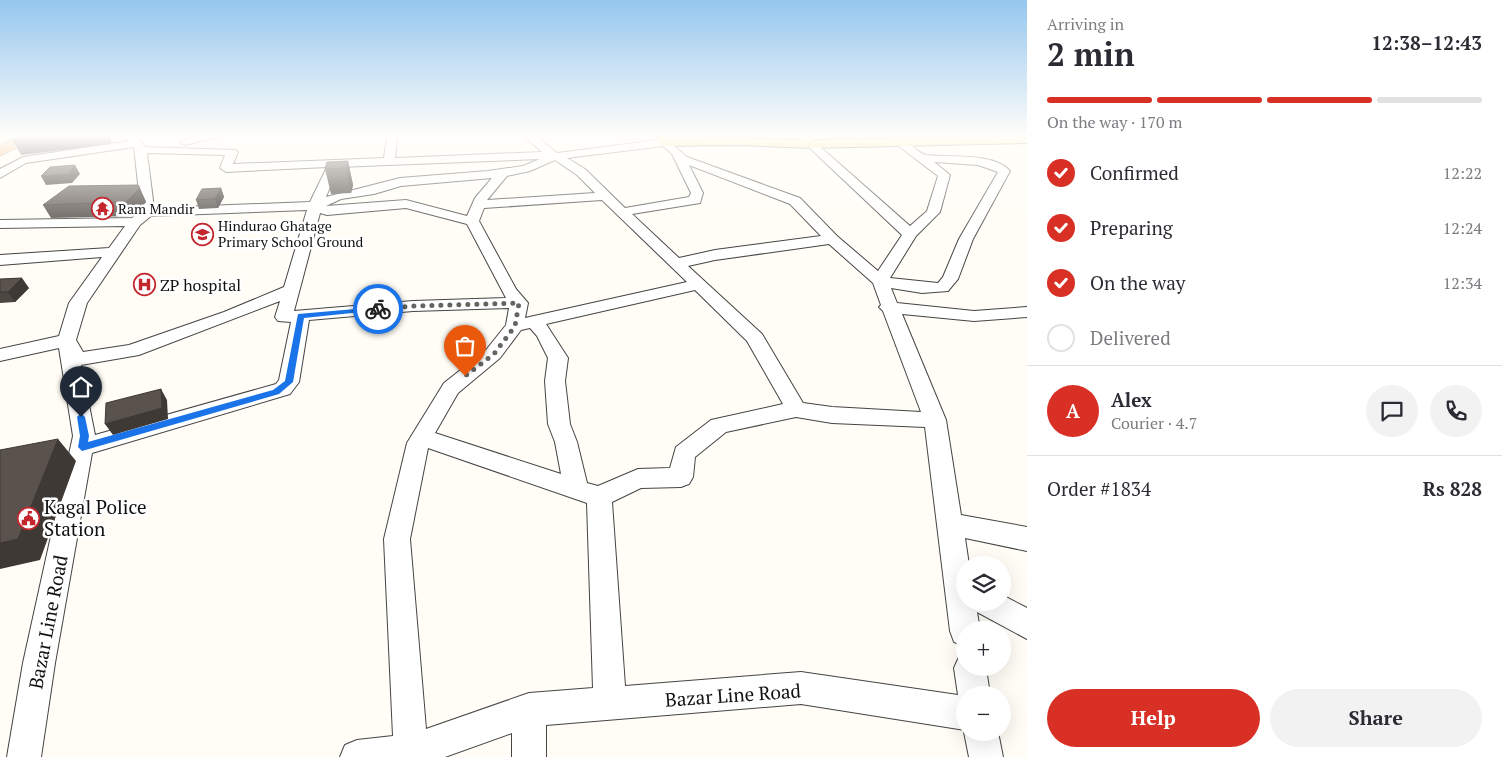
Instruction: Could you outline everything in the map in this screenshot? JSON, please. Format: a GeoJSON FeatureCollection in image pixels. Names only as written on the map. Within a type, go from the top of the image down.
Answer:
{"type":"FeatureCollection","features":[{"type":"Feature","properties":{"kind":"street"},"geometry":{"type":"LineString","coordinates":[[141,171],[148,212]]}},
{"type":"Feature","properties":{"kind":"street"},"geometry":{"type":"LineString","coordinates":[[331,171],[315,206],[284,317],[413,306],[523,317],[700,284]]}},
{"type":"Feature","properties":{"kind":"street"},"geometry":{"type":"LineString","coordinates":[[292,290],[230,316],[132,351],[78,359],[67,340],[78,303],[135,222],[148,212],[315,206],[338,196],[374,190],[400,182],[513,171]]}},
{"type":"Feature","properties":{"kind":"street"},"geometry":{"type":"LineString","coordinates":[[580,171],[755,338],[796,409]]}},
{"type":"Feature","properties":{"kind":"street"},"geometry":{"type":"LineString","coordinates":[[622,212],[695,200],[697,193],[686,171]]}},
{"type":"Feature","properties":{"kind":"street"},"geometry":{"type":"LineString","coordinates":[[713,171],[795,202],[832,239],[880,281],[888,307],[935,420],[956,556]]}},
{"type":"Feature","properties":{"kind":"street"},"geometry":{"type":"LineString","coordinates":[[841,171],[910,234]]}},
{"type":"Feature","properties":{"kind":"street"},"geometry":{"type":"LineString","coordinates":[[880,281],[910,234],[933,212],[944,175],[939,171]]}},
{"type":"Feature","properties":{"kind":"street"},"geometry":{"type":"LineString","coordinates":[[880,281],[922,288],[942,288],[950,279],[966,238],[1004,171]]}},
{"type":"Feature","properties":{"kind":"street"},"geometry":{"type":"LineString","coordinates":[[472,221],[479,204],[503,173]]}},
{"type":"Feature","properties":{"kind":"street"},"geometry":{"type":"LineString","coordinates":[[479,204],[605,196]]}},
{"type":"Feature","properties":{"kind":"street"},"geometry":{"type":"LineString","coordinates":[[315,206],[328,211],[406,204],[472,221],[523,317],[545,334],[558,358],[555,381],[559,424],[588,493],[610,703]]}},
{"type":"Feature","properties":{"kind":"street"},"geometry":{"type":"LineString","coordinates":[[0,224],[135,222]]}},
{"type":"Feature","properties":{"kind":"street"},"geometry":{"type":"LineString","coordinates":[[678,263],[715,255],[832,239]]}},
{"type":"Feature","properties":{"kind":"street"},"geometry":{"type":"LineString","coordinates":[[0,260],[114,252]]}},
{"type":"Feature","properties":{"kind":"street"},"geometry":{"type":"LineString","coordinates":[[888,307],[974,316],[1027,312]]}},
{"type":"Feature","properties":{"kind":"street"},"geometry":{"type":"LineString","coordinates":[[82,447],[283,389],[289,382],[301,316]]}},
{"type":"Feature","properties":{"kind":"street"},"geometry":{"type":"LineString","coordinates":[[411,752],[397,540],[418,443],[451,388],[494,354],[523,317]]}},
{"type":"Feature","properties":{"kind":"street"},"geometry":{"type":"LineString","coordinates":[[0,355],[67,340]]}},
{"type":"Feature","properties":{"kind":"street","name":"Bazar Line Road"},"geometry":{"type":"LineString","coordinates":[[24,757],[39,663],[84,436],[67,340]]}},
{"type":"Feature","properties":{"kind":"street"},"geometry":{"type":"LineString","coordinates":[[422,437],[588,493],[638,479],[681,477],[684,454],[719,426],[796,409],[832,415],[935,420]]}},
{"type":"Feature","properties":{"kind":"street"},"geometry":{"type":"LineString","coordinates":[[950,524],[1027,540]]}},
{"type":"Feature","properties":{"kind":"street"},"geometry":{"type":"LineString","coordinates":[[1003,611],[1027,624]]}},
{"type":"Feature","properties":{"kind":"street","name":"Bazar Line Road"},"geometry":{"type":"LineString","coordinates":[[358,757],[411,752],[529,710],[800,688],[956,712]]}},
{"type":"Feature","properties":{"kind":"street"},"geometry":{"type":"LineString","coordinates":[[529,710],[529,757]]}},
{"type":"Feature","properties":{"kind":"street"},"geometry":{"type":"LineString","coordinates":[[983,741],[986,757]]}},
{"type":"Feature","properties":{"kind":"building"},"geometry":{"type":"Polygon","coordinates":[[[46,171],[70,171],[68,174],[41,176],[46,171]]]}},
{"type":"Feature","properties":{"kind":"building"},"geometry":{"type":"Polygon","coordinates":[[[138,185],[140,188],[126,202],[43,205],[69,186],[138,185]]]}},
{"type":"Feature","properties":{"kind":"building"},"geometry":{"type":"Polygon","coordinates":[[[221,188],[215,199],[196,200],[202,189],[221,188]]]}},
{"type":"Feature","properties":{"kind":"building"},"geometry":{"type":"Polygon","coordinates":[[[22,278],[8,292],[0,292],[0,279],[22,278]]]}},
{"type":"Feature","properties":{"kind":"building"},"geometry":{"type":"Polygon","coordinates":[[[161,389],[162,408],[105,424],[106,403],[161,389]]]}},
{"type":"Feature","properties":{"kind":"building"},"geometry":{"type":"Polygon","coordinates":[[[58,439],[18,539],[0,543],[0,450],[58,439]]]}},
{"type":"Feature","properties":{"kind":"way so far"},"geometry":{"type":"LineString","coordinates":[[378,309],[413,306],[519,303],[515,326],[494,354],[465,376]]}},
{"type":"Feature","properties":{"kind":"place","name":"Ram Mandir"},"geometry":{"type":"Point","coordinates":[102,209]}},
{"type":"Feature","properties":{"kind":"place","name":"Hindurao Ghatage Primary School Ground"},"geometry":{"type":"Point","coordinates":[202,234]}},
{"type":"Feature","properties":{"kind":"place","name":"ZP hospital"},"geometry":{"type":"Point","coordinates":[144,285]}},
{"type":"Feature","properties":{"kind":"place","name":"Kagal Police Station"},"geometry":{"type":"Point","coordinates":[28,518]}},
{"type":"Feature","properties":{"kind":"route"},"geometry":{"type":"LineString","coordinates":[[81,417],[84,436],[82,447],[276,392],[283,389],[289,382],[301,316],[378,309]]}}]}
